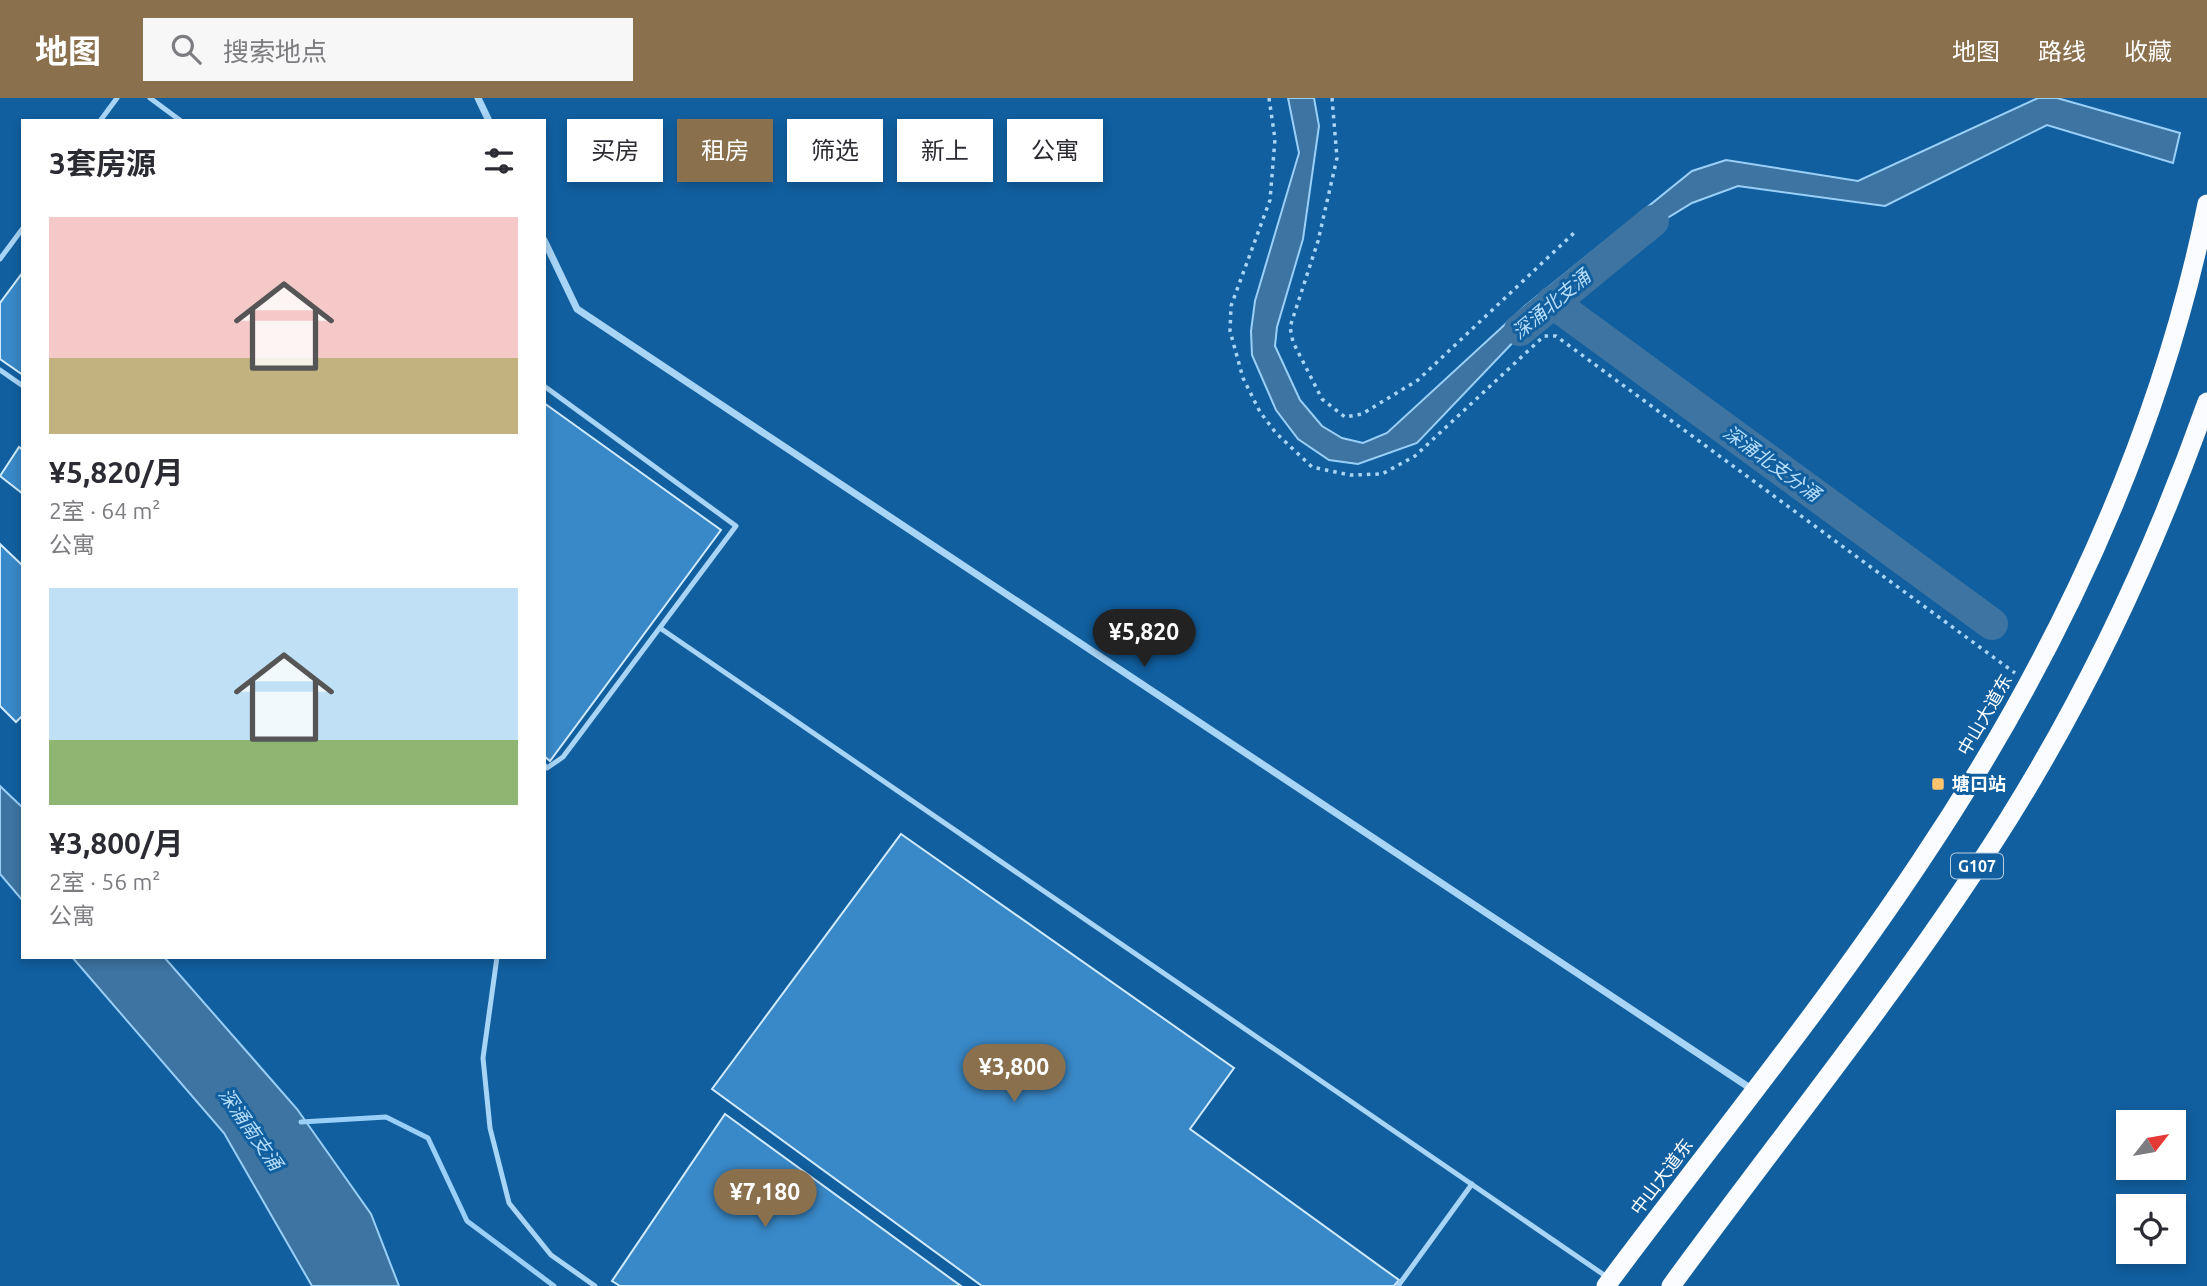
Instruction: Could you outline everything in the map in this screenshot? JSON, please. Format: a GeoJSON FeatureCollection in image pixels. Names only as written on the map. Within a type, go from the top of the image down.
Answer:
{"type":"FeatureCollection","features":[{"type":"Feature","properties":{"kind":"highway","name":"中山大道东"},"geometry":{"type":"LineString","coordinates":[[1608,1283],[1754,1090],[1920,863],[2028,682],[2085,568],[2157,393],[2186,301],[2207,204]]}},
{"type":"Feature","properties":{"kind":"highway","name":"G107"},"geometry":{"type":"LineString","coordinates":[[1671,1286],[1921,949],[2009,817],[2099,657],[2176,482],[2207,402]]}},
{"type":"Feature","properties":{"kind":"street"},"geometry":{"type":"LineString","coordinates":[[478,98],[488,119]]}},
{"type":"Feature","properties":{"kind":"street"},"geometry":{"type":"LineString","coordinates":[[546,244],[577,309],[1754,1090]]}},
{"type":"Feature","properties":{"kind":"lane"},"geometry":{"type":"LineString","coordinates":[[101,119],[117,98]]}},
{"type":"Feature","properties":{"kind":"lane"},"geometry":{"type":"LineString","coordinates":[[150,98],[178,119]]}},
{"type":"Feature","properties":{"kind":"lane"},"geometry":{"type":"LineString","coordinates":[[0,259],[21,231]]}},
{"type":"Feature","properties":{"kind":"lane"},"geometry":{"type":"LineString","coordinates":[[0,370],[21,385]]}},
{"type":"Feature","properties":{"kind":"lane"},"geometry":{"type":"LineString","coordinates":[[546,387],[736,526],[563,757],[548,768],[546,766]]}},
{"type":"Feature","properties":{"kind":"lane"},"geometry":{"type":"LineString","coordinates":[[660,628],[1472,1184],[1608,1283]]}},
{"type":"Feature","properties":{"kind":"lane"},"geometry":{"type":"LineString","coordinates":[[497,959],[483,1058],[490,1128],[509,1203],[551,1255],[595,1286]]}},
{"type":"Feature","properties":{"kind":"lane"},"geometry":{"type":"LineString","coordinates":[[1398,1286],[1472,1184]]}},
{"type":"Feature","properties":{"kind":"path"},"geometry":{"type":"LineString","coordinates":[[1269,98],[1275,139],[1270,200],[1231,306],[1230,331],[1243,378],[1259,412],[1276,433],[1312,467],[1350,475],[1382,474],[1415,456],[1544,336],[1556,336],[2028,682]]}},
{"type":"Feature","properties":{"kind":"path"},"geometry":{"type":"LineString","coordinates":[[1332,98],[1337,158],[1318,241],[1290,327],[1293,342],[1322,399],[1345,416],[1362,414],[1418,380],[1575,232]]}},
{"type":"Feature","properties":{"kind":"water"},"geometry":{"type":"Polygon","coordinates":[[[1288,98],[1314,98],[1319,126],[1303,239],[1277,327],[1275,346],[1300,400],[1322,426],[1342,438],[1363,443],[1387,433],[1525,306],[1692,171],[1726,160],[1858,181],[2038,98],[2057,98],[2180,133],[2173,163],[2047,125],[1885,206],[1738,186],[1692,203],[1581,271],[1417,443],[1358,464],[1329,460],[1298,439],[1276,410],[1252,355],[1251,331],[1255,301],[1299,153],[1288,98]]]}},
{"type":"Feature","properties":{"kind":"water"},"geometry":{"type":"Polygon","coordinates":[[[0,786],[21,806],[21,899],[0,874],[0,786]]]}},
{"type":"Feature","properties":{"kind":"water","name":"深涌南支涌"},"geometry":{"type":"Polygon","coordinates":[[[74,959],[166,959],[297,1109],[371,1214],[399,1286],[312,1286],[224,1133],[74,959]]]}},
{"type":"Feature","properties":{"kind":"building"},"geometry":{"type":"Polygon","coordinates":[[[21,275],[21,374],[0,359],[0,303],[21,275]]]}},
{"type":"Feature","properties":{"kind":"building"},"geometry":{"type":"Polygon","coordinates":[[[546,404],[721,530],[550,761],[546,758],[546,404]]]}},
{"type":"Feature","properties":{"kind":"building"},"geometry":{"type":"Polygon","coordinates":[[[19,447],[21,492],[0,476],[19,447]]]}},
{"type":"Feature","properties":{"kind":"building"},"geometry":{"type":"Polygon","coordinates":[[[0,544],[21,564],[21,717],[16,722],[0,706],[0,544]]]}},
{"type":"Feature","properties":{"kind":"building"},"geometry":{"type":"Polygon","coordinates":[[[901,834],[1234,1068],[1190,1129],[1399,1280],[1394,1286],[982,1286],[712,1089],[901,834]]]}},
{"type":"Feature","properties":{"kind":"building"},"geometry":{"type":"Polygon","coordinates":[[[725,1114],[961,1286],[620,1286],[612,1281],[725,1114]]]}},
{"type":"Feature","properties":{"kind":"waterway","name":"深涌北支涌"},"geometry":{"type":"LineString","coordinates":[[1520,330],[1653,221]]}},
{"type":"Feature","properties":{"kind":"waterway","name":"深涌北支分涌"},"geometry":{"type":"LineString","coordinates":[[1552,302],[1992,624]]}},
{"type":"Feature","properties":{"kind":"waterway"},"geometry":{"type":"LineString","coordinates":[[301,1122],[386,1117],[428,1138],[467,1221],[554,1286]]}},
{"type":"Feature","properties":{"kind":"place","name":"塘口站"},"geometry":{"type":"Point","coordinates":[1938,784]}}]}
